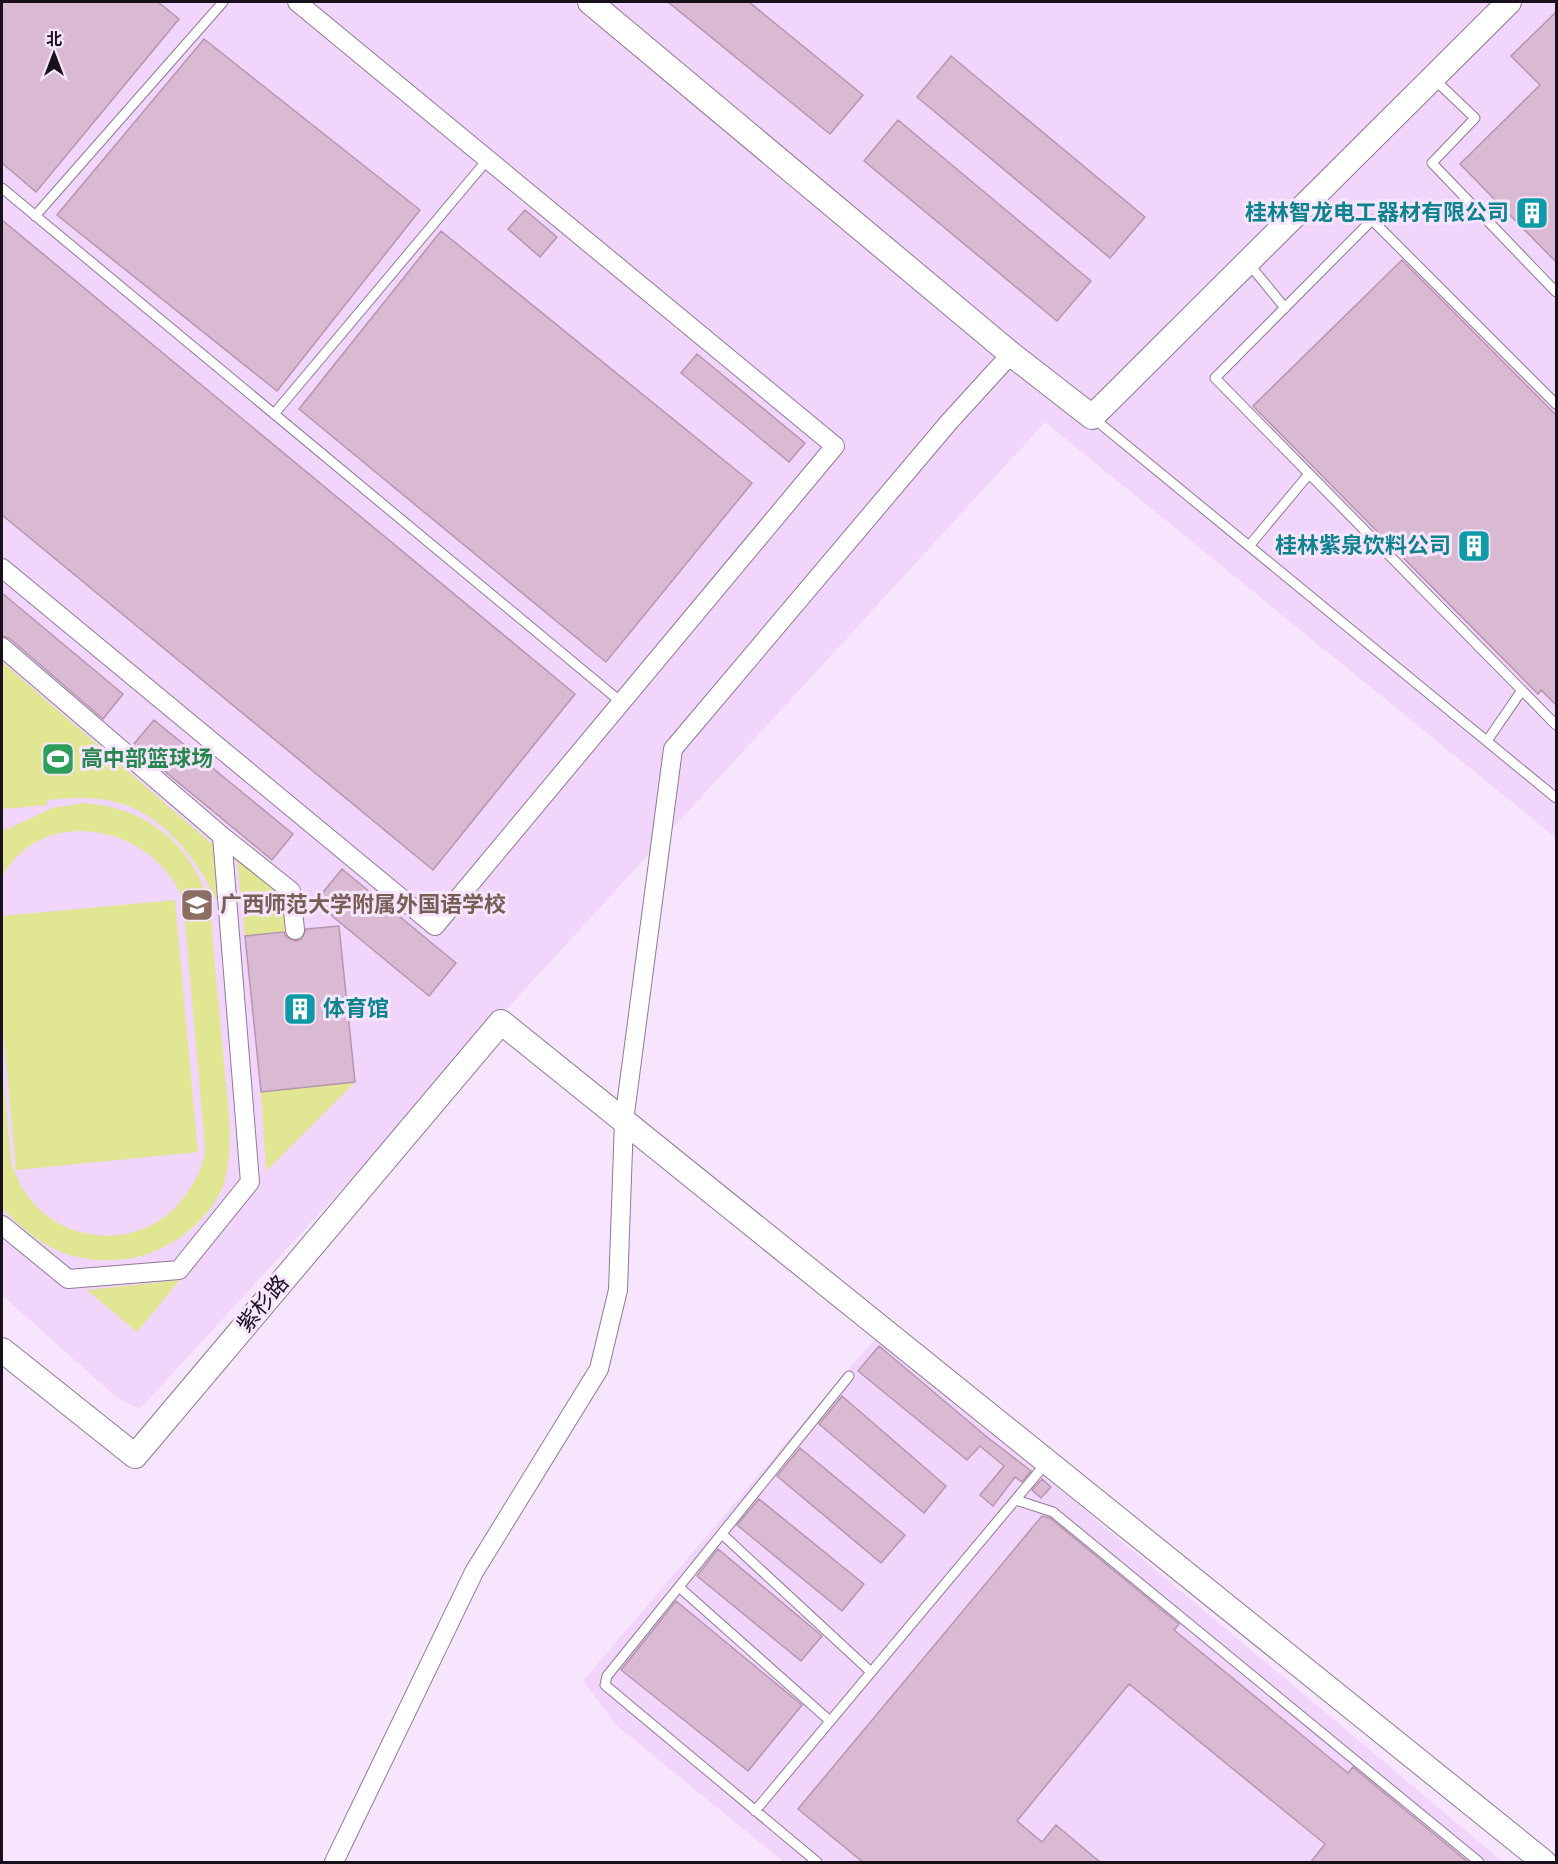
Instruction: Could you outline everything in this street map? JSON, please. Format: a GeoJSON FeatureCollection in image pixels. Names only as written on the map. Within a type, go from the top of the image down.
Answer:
{"type":"FeatureCollection","features":[{"type":"Feature","properties":{"kind":"main road"},"geometry":{"type":"LineString","coordinates":[[590,2],[1011,354],[1092,417],[1509,2]]}},
{"type":"Feature","properties":{"kind":"main road","name":"紫杉路"},"geometry":{"type":"LineString","coordinates":[[2,1350],[135,1456],[501,1022],[624,1121]]}},
{"type":"Feature","properties":{"kind":"main road"},"geometry":{"type":"LineString","coordinates":[[624,1121],[1544,1863]]}},
{"type":"Feature","properties":{"kind":"street"},"geometry":{"type":"LineString","coordinates":[[2,568],[435,926],[835,446],[297,2]]}},
{"type":"Feature","properties":{"kind":"street"},"geometry":{"type":"LineString","coordinates":[[334,1863],[474,1572],[599,1369],[618,1290],[624,1121],[673,749],[949,422],[1011,354]]}},
{"type":"Feature","properties":{"kind":"street"},"geometry":{"type":"LineString","coordinates":[[2,647],[222,836],[291,891],[296,930]]}},
{"type":"Feature","properties":{"kind":"street"},"geometry":{"type":"LineString","coordinates":[[2,1225],[68,1279],[179,1270],[250,1182],[222,836]]}},
{"type":"Feature","properties":{"kind":"lane"},"geometry":{"type":"LineString","coordinates":[[35,216],[223,2]]}},
{"type":"Feature","properties":{"kind":"lane"},"geometry":{"type":"LineString","coordinates":[[1432,77],[1475,118],[1432,163],[1557,292]]}},
{"type":"Feature","properties":{"kind":"lane"},"geometry":{"type":"LineString","coordinates":[[274,414],[488,159]]}},
{"type":"Feature","properties":{"kind":"lane"},"geometry":{"type":"LineString","coordinates":[[2,189],[621,702]]}},
{"type":"Feature","properties":{"kind":"lane"},"geometry":{"type":"LineString","coordinates":[[1557,404],[1372,220],[1215,378],[1557,725]]}},
{"type":"Feature","properties":{"kind":"lane"},"geometry":{"type":"LineString","coordinates":[[1247,262],[1285,308]]}},
{"type":"Feature","properties":{"kind":"lane"},"geometry":{"type":"LineString","coordinates":[[1092,417],[1557,798]]}},
{"type":"Feature","properties":{"kind":"lane"},"geometry":{"type":"LineString","coordinates":[[1249,546],[1309,474]]}},
{"type":"Feature","properties":{"kind":"lane"},"geometry":{"type":"LineString","coordinates":[[1487,741],[1522,690]]}},
{"type":"Feature","properties":{"kind":"lane"},"geometry":{"type":"LineString","coordinates":[[817,1863],[605,1685],[607,1676],[849,1376]]}},
{"type":"Feature","properties":{"kind":"lane"},"geometry":{"type":"LineString","coordinates":[[755,1811],[1047,1462]]}},
{"type":"Feature","properties":{"kind":"lane"},"geometry":{"type":"LineString","coordinates":[[1016,1500],[1053,1512],[1479,1863]]}},
{"type":"Feature","properties":{"kind":"lane"},"geometry":{"type":"LineString","coordinates":[[722,1534],[871,1672]]}},
{"type":"Feature","properties":{"kind":"lane"},"geometry":{"type":"LineString","coordinates":[[679,1587],[830,1721]]}},
{"type":"Feature","properties":{"kind":"shaded area"},"geometry":{"type":"Polygon","coordinates":[[[2,2],[1556,2],[1556,838],[1045,422],[140,1409],[116,1397],[2,1295],[2,2]]]}},
{"type":"Feature","properties":{"kind":"shaded area"},"geometry":{"type":"Polygon","coordinates":[[[878,1335],[1503,1862],[784,1862],[617,1726],[583,1681],[878,1335]]]}},
{"type":"Feature","properties":{"kind":"green space","name":"高中部篮球场"},"geometry":{"type":"Polygon","coordinates":[[[2,662],[213,845],[218,902],[210,886],[178,841],[150,817],[134,808],[107,800],[82,798],[47,800],[47,805],[2,809],[2,662]]]}},
{"type":"Feature","properties":{"kind":"green space"},"geometry":{"type":"Polygon","coordinates":[[[84,803],[128,812],[164,832],[191,863],[210,904],[229,1122],[228,1166],[225,1180],[210,1209],[186,1233],[157,1251],[126,1259],[89,1259],[58,1250],[29,1233],[2,1208],[2,1067],[11,1161],[14,1171],[29,1198],[46,1214],[65,1226],[86,1233],[107,1236],[129,1233],[149,1226],[168,1214],[184,1197],[192,1186],[203,1161],[205,1147],[183,900],[169,874],[149,854],[124,840],[97,832],[69,832],[43,838],[20,853],[2,877],[2,830],[52,808],[84,803]]]}},
{"type":"Feature","properties":{"kind":"green space"},"geometry":{"type":"Polygon","coordinates":[[[237,857],[283,892],[287,931],[245,936],[237,857]]]}},
{"type":"Feature","properties":{"kind":"green space"},"geometry":{"type":"Polygon","coordinates":[[[175,900],[198,1152],[16,1170],[2,1016],[2,916],[175,900]]]}},
{"type":"Feature","properties":{"kind":"green space"},"geometry":{"type":"Polygon","coordinates":[[[355,1082],[266,1171],[261,1092],[355,1082]]]}},
{"type":"Feature","properties":{"kind":"green space"},"geometry":{"type":"Polygon","coordinates":[[[180,1280],[137,1332],[87,1290],[180,1280]]]}},
{"type":"Feature","properties":{"kind":"building"},"geometry":{"type":"Polygon","coordinates":[[[2,2],[158,2],[179,19],[36,192],[2,163],[2,2]]]}},
{"type":"Feature","properties":{"kind":"building"},"geometry":{"type":"Polygon","coordinates":[[[668,2],[749,2],[863,95],[830,134],[668,2]]]}},
{"type":"Feature","properties":{"kind":"building","name":"桂林智龙电工器材有限公司"},"geometry":{"type":"Polygon","coordinates":[[[1557,11],[1557,263],[1460,164],[1540,85],[1511,56],[1557,11]]]}},
{"type":"Feature","properties":{"kind":"building"},"geometry":{"type":"Polygon","coordinates":[[[204,39],[420,210],[277,391],[57,215],[204,39]]]}},
{"type":"Feature","properties":{"kind":"building"},"geometry":{"type":"Polygon","coordinates":[[[951,56],[1145,217],[1110,258],[917,97],[951,56]]]}},
{"type":"Feature","properties":{"kind":"building"},"geometry":{"type":"Polygon","coordinates":[[[898,120],[1091,281],[1057,321],[864,161],[898,120]]]}},
{"type":"Feature","properties":{"kind":"building"},"geometry":{"type":"Polygon","coordinates":[[[525,210],[557,237],[540,257],[508,229],[525,210]]]}},
{"type":"Feature","properties":{"kind":"building"},"geometry":{"type":"Polygon","coordinates":[[[2,220],[575,694],[433,870],[2,515],[2,220]]]}},
{"type":"Feature","properties":{"kind":"building"},"geometry":{"type":"Polygon","coordinates":[[[441,231],[752,483],[606,662],[299,409],[441,231]]]}},
{"type":"Feature","properties":{"kind":"building","name":"桂林紫泉饮料公司"},"geometry":{"type":"Polygon","coordinates":[[[1402,260],[1557,416],[1557,706],[1541,690],[1538,694],[1253,406],[1402,260]]]}},
{"type":"Feature","properties":{"kind":"building"},"geometry":{"type":"Polygon","coordinates":[[[697,354],[805,443],[789,462],[681,373],[697,354]]]}},
{"type":"Feature","properties":{"kind":"building"},"geometry":{"type":"Polygon","coordinates":[[[2,593],[123,694],[103,719],[9,638],[2,636],[2,593]]]}},
{"type":"Feature","properties":{"kind":"building"},"geometry":{"type":"Polygon","coordinates":[[[154,720],[293,834],[272,860],[133,745],[154,720]]]}},
{"type":"Feature","properties":{"kind":"building"},"geometry":{"type":"Polygon","coordinates":[[[342,869],[456,963],[429,996],[315,902],[342,869]]]}},
{"type":"Feature","properties":{"kind":"building","name":"体育馆"},"geometry":{"type":"Polygon","coordinates":[[[339,926],[355,1082],[261,1092],[245,936],[284,932],[286,937],[296,941],[302,939],[306,929],[339,926]]]}},
{"type":"Feature","properties":{"kind":"building"},"geometry":{"type":"Polygon","coordinates":[[[879,1346],[1031,1471],[1022,1482],[1015,1477],[993,1506],[980,1495],[1004,1466],[980,1446],[967,1460],[858,1371],[879,1346]]]}},
{"type":"Feature","properties":{"kind":"building"},"geometry":{"type":"Polygon","coordinates":[[[842,1396],[946,1486],[924,1513],[819,1424],[842,1396]]]}},
{"type":"Feature","properties":{"kind":"building"},"geometry":{"type":"Polygon","coordinates":[[[800,1448],[905,1535],[881,1563],[777,1476],[800,1448]]]}},
{"type":"Feature","properties":{"kind":"building"},"geometry":{"type":"Polygon","coordinates":[[[1042,1479],[1051,1487],[1041,1498],[1032,1490],[1042,1479]]]}},
{"type":"Feature","properties":{"kind":"building"},"geometry":{"type":"Polygon","coordinates":[[[759,1499],[864,1584],[842,1611],[737,1525],[759,1499]]]}},
{"type":"Feature","properties":{"kind":"building"},"geometry":{"type":"Polygon","coordinates":[[[1042,1516],[1050,1518],[1179,1624],[1174,1630],[1348,1773],[1353,1767],[1469,1863],[1310,1863],[1325,1844],[1129,1684],[1017,1821],[1042,1842],[1056,1825],[1101,1863],[864,1863],[798,1809],[1042,1516]]]}},
{"type":"Feature","properties":{"kind":"building"},"geometry":{"type":"Polygon","coordinates":[[[718,1549],[822,1636],[801,1661],[697,1576],[718,1549]]]}},
{"type":"Feature","properties":{"kind":"building"},"geometry":{"type":"Polygon","coordinates":[[[676,1601],[802,1705],[748,1771],[621,1670],[676,1601]]]}},
{"type":"Feature","properties":{"kind":"place","name":"桂林智龙电工器材有限公司"},"geometry":{"type":"Point","coordinates":[1532,213]}},
{"type":"Feature","properties":{"kind":"place","name":"桂林紫泉饮料公司"},"geometry":{"type":"Point","coordinates":[1474,546]}},
{"type":"Feature","properties":{"kind":"place","name":"高中部篮球场"},"geometry":{"type":"Point","coordinates":[58,759]}},
{"type":"Feature","properties":{"kind":"place","name":"广西师范大学附属外国语学校"},"geometry":{"type":"Point","coordinates":[197,905]}},
{"type":"Feature","properties":{"kind":"place","name":"体育馆"},"geometry":{"type":"Point","coordinates":[300,1009]}}]}
